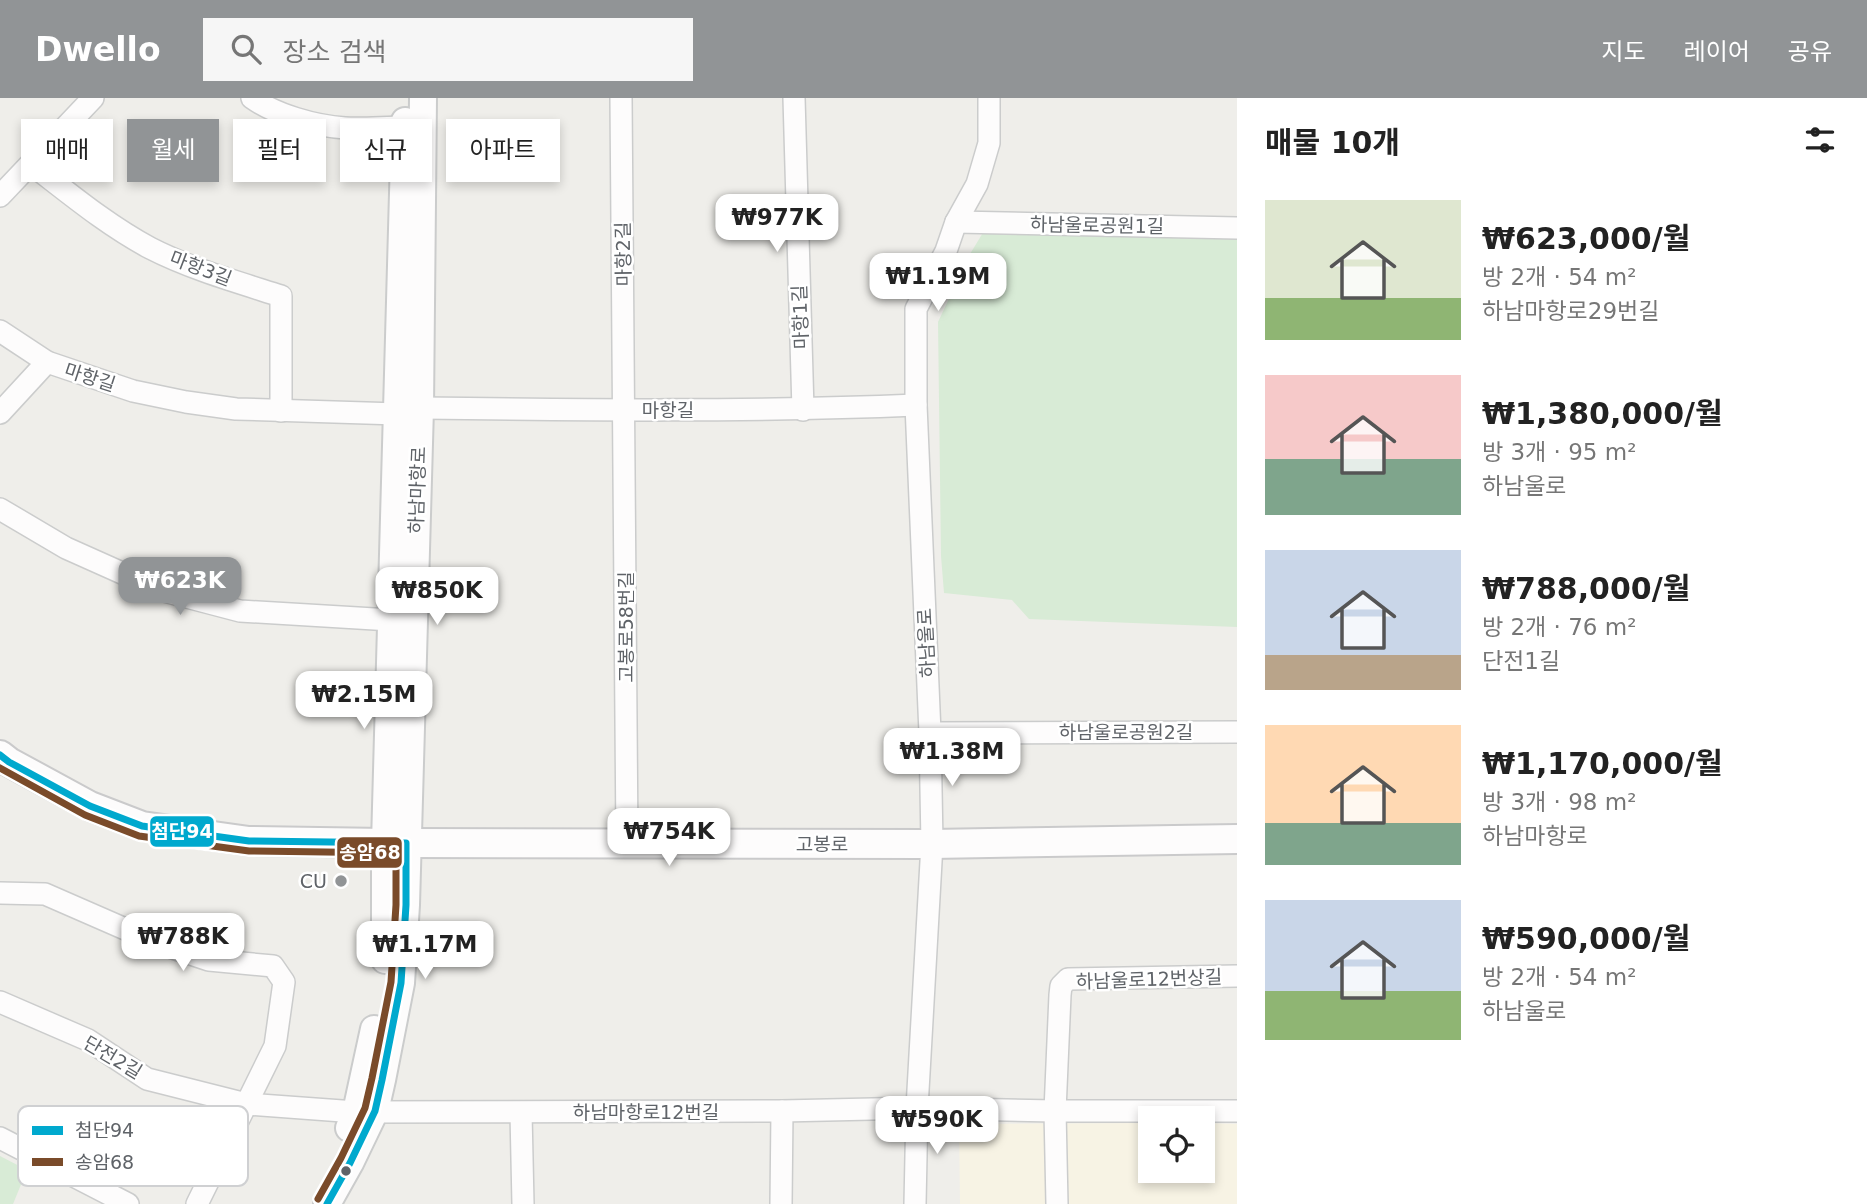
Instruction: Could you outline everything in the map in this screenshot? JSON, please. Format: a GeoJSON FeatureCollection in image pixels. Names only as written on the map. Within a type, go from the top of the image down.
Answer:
{"type":"FeatureCollection","features":[{"type":"Feature","properties":{"kind":"main road","name":"고봉로"},"geometry":{"type":"LineString","coordinates":[[3,765],[90,806],[142,826],[249,841],[932,844],[1237,839]]}},
{"type":"Feature","properties":{"kind":"street"},"geometry":{"type":"LineString","coordinates":[[73,119],[93,98]]}},
{"type":"Feature","properties":{"kind":"street"},"geometry":{"type":"LineString","coordinates":[[252,98],[263,106],[298,119],[340,127]]}},
{"type":"Feature","properties":{"kind":"street","name":"하남마항로"},"geometry":{"type":"LineString","coordinates":[[405,98],[405,119]]}},
{"type":"Feature","properties":{"kind":"street","name":"하남마항로"},"geometry":{"type":"LineString","coordinates":[[396,843],[409,411],[423,98]]}},
{"type":"Feature","properties":{"kind":"street","name":"마항2길"},"geometry":{"type":"LineString","coordinates":[[621,98],[625,411]]}},
{"type":"Feature","properties":{"kind":"street","name":"마항1길"},"geometry":{"type":"LineString","coordinates":[[794,98],[803,410]]}},
{"type":"Feature","properties":{"kind":"street","name":"하남울로"},"geometry":{"type":"LineString","coordinates":[[915,1204],[917,1108],[932,844],[916,405],[916,309],[946,251],[956,222],[977,184],[989,143],[989,98]]}},
{"type":"Feature","properties":{"kind":"street"},"geometry":{"type":"LineString","coordinates":[[0,196],[21,174]]}},
{"type":"Feature","properties":{"kind":"street","name":"마항3길"},"geometry":{"type":"LineString","coordinates":[[54,182],[97,216],[152,248],[218,276],[281,296],[281,411]]}},
{"type":"Feature","properties":{"kind":"street","name":"하남마항로"},"geometry":{"type":"LineString","coordinates":[[314,1204],[335,1161],[383,1080],[401,983],[405,905],[396,843],[391,620],[409,411],[406,182]]}},
{"type":"Feature","properties":{"kind":"street","name":"하남울로공원1길"},"geometry":{"type":"LineString","coordinates":[[956,222],[1237,228]]}},
{"type":"Feature","properties":{"kind":"street","name":"마항길"},"geometry":{"type":"LineString","coordinates":[[0,331],[47,362],[133,391],[236,409],[803,410],[916,405]]}},
{"type":"Feature","properties":{"kind":"street"},"geometry":{"type":"LineString","coordinates":[[0,413],[47,362]]}},
{"type":"Feature","properties":{"kind":"street","name":"고봉로58번길"},"geometry":{"type":"LineString","coordinates":[[625,411],[627,844]]}},
{"type":"Feature","properties":{"kind":"street"},"geometry":{"type":"LineString","coordinates":[[0,509],[66,548],[160,590],[240,611],[391,620]]}},
{"type":"Feature","properties":{"kind":"street","name":"하남울로공원2길"},"geometry":{"type":"LineString","coordinates":[[930,733],[1237,732]]}},
{"type":"Feature","properties":{"kind":"street"},"geometry":{"type":"LineString","coordinates":[[0,894],[46,894],[155,942],[209,960],[273,966],[284,982],[275,1046],[246,1104]]}},
{"type":"Feature","properties":{"kind":"street","name":"하남울로12번상길"},"geometry":{"type":"LineString","coordinates":[[1055,1111],[1060,995],[1061,986],[1068,979],[1237,976]]}},
{"type":"Feature","properties":{"kind":"street","name":"단전2길"},"geometry":{"type":"LineString","coordinates":[[0,1002],[88,1040],[147,1079],[246,1104],[365,1111]]}},
{"type":"Feature","properties":{"kind":"street","name":"하남마항로12번길"},"geometry":{"type":"LineString","coordinates":[[365,1111],[521,1113],[917,1108],[1237,1111]]}},
{"type":"Feature","properties":{"kind":"street","name":"하남마항로"},"geometry":{"type":"LineString","coordinates":[[327,1204],[350,1163],[365,1111]]}},
{"type":"Feature","properties":{"kind":"street"},"geometry":{"type":"LineString","coordinates":[[781,1204],[782,1111]]}},
{"type":"Feature","properties":{"kind":"street"},"geometry":{"type":"LineString","coordinates":[[1055,1111],[1057,1204]]}},
{"type":"Feature","properties":{"kind":"street"},"geometry":{"type":"LineString","coordinates":[[521,1113],[523,1204]]}},
{"type":"Feature","properties":{"kind":"street"},"geometry":{"type":"LineString","coordinates":[[0,1138],[18,1147]]}},
{"type":"Feature","properties":{"kind":"street"},"geometry":{"type":"LineString","coordinates":[[93,1186],[128,1204]]}},
{"type":"Feature","properties":{"kind":"street"},"geometry":{"type":"LineString","coordinates":[[197,1204],[206,1186]]}},
{"type":"Feature","properties":{"kind":"shaded area"},"geometry":{"type":"Polygon","coordinates":[[[1138,1123],[1138,1183],[1215,1183],[1215,1123],[1237,1124],[1237,1204],[960,1204],[959,1124],[1138,1123]]]}},
{"type":"Feature","properties":{"kind":"green space"},"geometry":{"type":"Polygon","coordinates":[[[984,231],[1237,236],[1237,627],[1029,619],[1012,600],[944,593],[941,556],[938,322],[970,254],[984,231]]]}},
{"type":"Feature","properties":{"kind":"green space"},"geometry":{"type":"Polygon","coordinates":[[[0,1156],[18,1165],[18,1186],[20,1186],[13,1204],[0,1204],[0,1156]]]}},
{"type":"Feature","properties":{"kind":"transit line","name":"첨단94"},"geometry":{"type":"LineString","coordinates":[[0,755],[90,806],[142,826],[249,841],[406,843],[406,905],[401,983],[382,1080],[375,1111],[327,1204]]}},
{"type":"Feature","properties":{"kind":"transit line","name":"송암68"},"geometry":{"type":"LineString","coordinates":[[0,768],[85,815],[139,836],[249,851],[396,853],[391,982],[372,1078],[365,1108],[318,1199]]}},
{"type":"Feature","properties":{"kind":"place","name":"CU"},"geometry":{"type":"Point","coordinates":[341,881]}}]}
